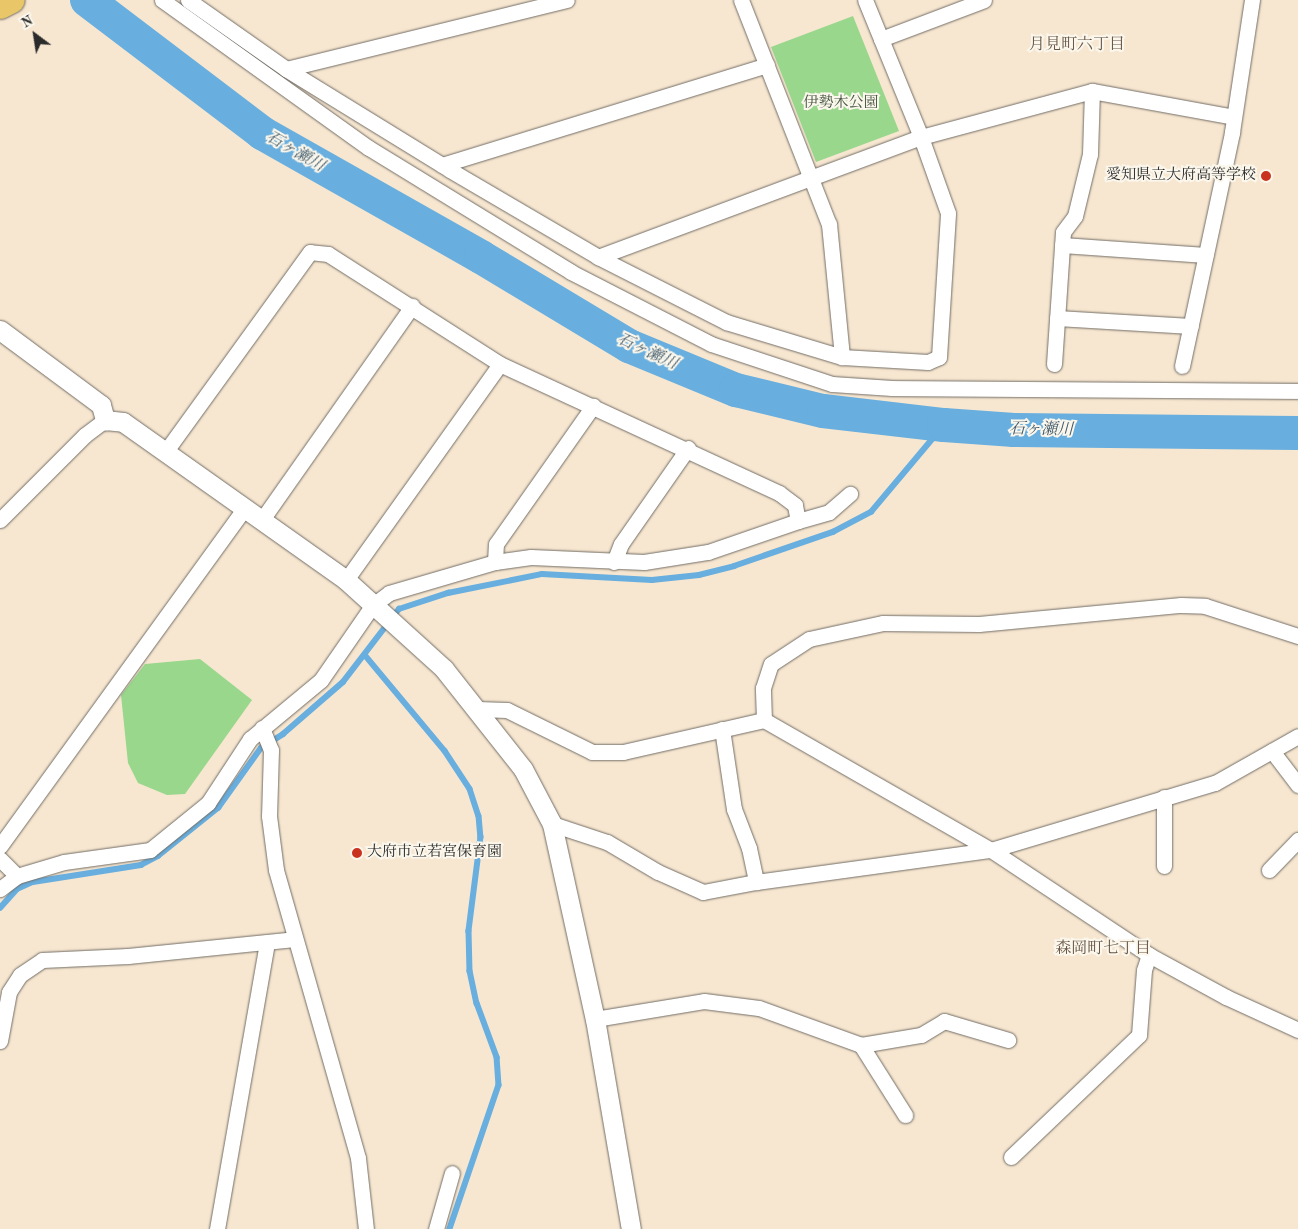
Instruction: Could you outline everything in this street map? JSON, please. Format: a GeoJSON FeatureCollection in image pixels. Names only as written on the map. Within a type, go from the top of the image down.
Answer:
{"type":"FeatureCollection","features":[{"type":"Feature","properties":{"kind":"highway"},"geometry":{"type":"LineString","coordinates":[[0,6],[12,0]]}},
{"type":"Feature","properties":{"kind":"street"},"geometry":{"type":"LineString","coordinates":[[162,0],[369,148],[571,272],[711,344],[832,384],[892,388],[1298,391]]}},
{"type":"Feature","properties":{"kind":"street"},"geometry":{"type":"LineString","coordinates":[[188,0],[286,69],[442,165],[598,258],[726,322],[842,357],[928,362],[939,357],[948,213],[921,137],[865,0]]}},
{"type":"Feature","properties":{"kind":"street"},"geometry":{"type":"LineString","coordinates":[[286,69],[545,3],[567,0]]}},
{"type":"Feature","properties":{"kind":"street"},"geometry":{"type":"LineString","coordinates":[[741,0],[829,224],[842,357]]}},
{"type":"Feature","properties":{"kind":"street"},"geometry":{"type":"LineString","coordinates":[[881,39],[984,0]]}},
{"type":"Feature","properties":{"kind":"street"},"geometry":{"type":"LineString","coordinates":[[1182,366],[1234,117],[1247,1]]}},
{"type":"Feature","properties":{"kind":"street"},"geometry":{"type":"LineString","coordinates":[[442,165],[767,65]]}},
{"type":"Feature","properties":{"kind":"street"},"geometry":{"type":"LineString","coordinates":[[598,258],[921,137],[1092,91],[1234,117]]}},
{"type":"Feature","properties":{"kind":"street"},"geometry":{"type":"LineString","coordinates":[[1054,364],[1063,232],[1075,216],[1090,154],[1092,91]]}},
{"type":"Feature","properties":{"kind":"street"},"geometry":{"type":"LineString","coordinates":[[1062,244],[1206,255]]}},
{"type":"Feature","properties":{"kind":"street"},"geometry":{"type":"LineString","coordinates":[[165,452],[310,252],[328,254],[500,364],[688,448],[779,493],[795,505],[798,521]]}},
{"type":"Feature","properties":{"kind":"street"},"geometry":{"type":"LineString","coordinates":[[261,521],[412,306]]}},
{"type":"Feature","properties":{"kind":"street"},"geometry":{"type":"LineString","coordinates":[[1057,318],[1191,326]]}},
{"type":"Feature","properties":{"kind":"street"},"geometry":{"type":"LineString","coordinates":[[0,330],[101,405],[105,420]]}},
{"type":"Feature","properties":{"kind":"street"},"geometry":{"type":"LineString","coordinates":[[346,580],[500,364]]}},
{"type":"Feature","properties":{"kind":"street"},"geometry":{"type":"LineString","coordinates":[[495,562],[496,544],[594,406]]}},
{"type":"Feature","properties":{"kind":"street"},"geometry":{"type":"LineString","coordinates":[[0,520],[84,435],[105,420],[123,422],[244,510],[346,580],[444,669],[523,769],[552,824],[595,1019],[632,1229]]}},
{"type":"Feature","properties":{"kind":"street"},"geometry":{"type":"LineString","coordinates":[[614,562],[621,544],[688,448]]}},
{"type":"Feature","properties":{"kind":"street"},"geometry":{"type":"LineString","coordinates":[[0,889],[17,876],[64,862],[150,850],[208,803],[250,739],[321,680],[389,593],[495,562],[560,556],[614,562],[644,562],[708,552],[829,512],[850,494]]}},
{"type":"Feature","properties":{"kind":"street"},"geometry":{"type":"LineString","coordinates":[[0,846],[244,510]]}},
{"type":"Feature","properties":{"kind":"street"},"geometry":{"type":"LineString","coordinates":[[764,720],[763,688],[771,664],[808,639],[883,624],[979,624],[1181,605],[1205,606],[1298,636]]}},
{"type":"Feature","properties":{"kind":"street"},"geometry":{"type":"LineString","coordinates":[[477,709],[507,710],[592,752],[623,752],[764,720],[991,850],[1149,955],[1226,997],[1298,1030]]}},
{"type":"Feature","properties":{"kind":"street"},"geometry":{"type":"LineString","coordinates":[[262,728],[271,750],[270,835],[294,939],[359,1164],[366,1229]]}},
{"type":"Feature","properties":{"kind":"street"},"geometry":{"type":"LineString","coordinates":[[722,729],[734,810],[756,882]]}},
{"type":"Feature","properties":{"kind":"street"},"geometry":{"type":"LineString","coordinates":[[552,824],[607,842],[658,872],[703,892],[756,882],[991,850],[1215,783],[1298,736]]}},
{"type":"Feature","properties":{"kind":"street"},"geometry":{"type":"LineString","coordinates":[[1272,751],[1298,785]]}},
{"type":"Feature","properties":{"kind":"street"},"geometry":{"type":"LineString","coordinates":[[1164,797],[1164,866]]}},
{"type":"Feature","properties":{"kind":"street"},"geometry":{"type":"LineString","coordinates":[[1269,870],[1297,842]]}},
{"type":"Feature","properties":{"kind":"street"},"geometry":{"type":"LineString","coordinates":[[0,859],[17,876]]}},
{"type":"Feature","properties":{"kind":"street"},"geometry":{"type":"LineString","coordinates":[[0,1041],[9,992],[20,975],[42,960],[128,956],[294,939]]}},
{"type":"Feature","properties":{"kind":"street"},"geometry":{"type":"LineString","coordinates":[[217,1229],[267,942]]}},
{"type":"Feature","properties":{"kind":"street"},"geometry":{"type":"LineString","coordinates":[[1011,1157],[1139,1035],[1144,970],[1149,955]]}},
{"type":"Feature","properties":{"kind":"street"},"geometry":{"type":"LineString","coordinates":[[595,1019],[704,1001],[759,1008],[861,1045],[922,1035],[944,1021],[1008,1040]]}},
{"type":"Feature","properties":{"kind":"street"},"geometry":{"type":"LineString","coordinates":[[861,1045],[905,1115]]}},
{"type":"Feature","properties":{"kind":"street"},"geometry":{"type":"LineString","coordinates":[[436,1229],[452,1173]]}},
{"type":"Feature","properties":{"kind":"green space","name":"伊勢木公園"},"geometry":{"type":"Polygon","coordinates":[[[853,16],[899,131],[816,162],[771,47],[853,16]]]}},
{"type":"Feature","properties":{"kind":"green space"},"geometry":{"type":"Polygon","coordinates":[[[200,659],[252,700],[185,794],[167,795],[138,783],[128,763],[121,695],[145,664],[200,659]]]}},
{"type":"Feature","properties":{"kind":"waterway","name":"石ヶ瀬川"},"geometry":{"type":"LineString","coordinates":[[87,0],[262,133],[481,257],[629,346],[736,390],[823,411],[944,425],[1014,430],[1298,433]]}},
{"type":"Feature","properties":{"kind":"waterway"},"geometry":{"type":"LineString","coordinates":[[0,908],[17,889],[33,882],[141,865],[158,856],[218,808],[261,748],[283,734],[343,682],[399,609],[448,593],[542,574],[652,580],[699,575],[734,566],[833,532],[871,512],[944,425]]}},
{"type":"Feature","properties":{"kind":"waterway"},"geometry":{"type":"LineString","coordinates":[[365,655],[445,751],[470,789],[479,816],[481,837],[469,931],[470,971],[477,1003],[497,1057],[499,1085],[450,1229]]}},
{"type":"Feature","properties":{"kind":"place","name":"愛知県立大府高等学校"},"geometry":{"type":"Point","coordinates":[1266,176]}},
{"type":"Feature","properties":{"kind":"place","name":"大府市立若宮保育園"},"geometry":{"type":"Point","coordinates":[357,853]}},
{"type":"Feature","properties":{"kind":"district","name":"月見町六丁目"},"geometry":{"type":"Point","coordinates":[1077,45]}},
{"type":"Feature","properties":{"kind":"district","name":"森岡町七丁目"},"geometry":{"type":"Point","coordinates":[1103,949]}}]}
